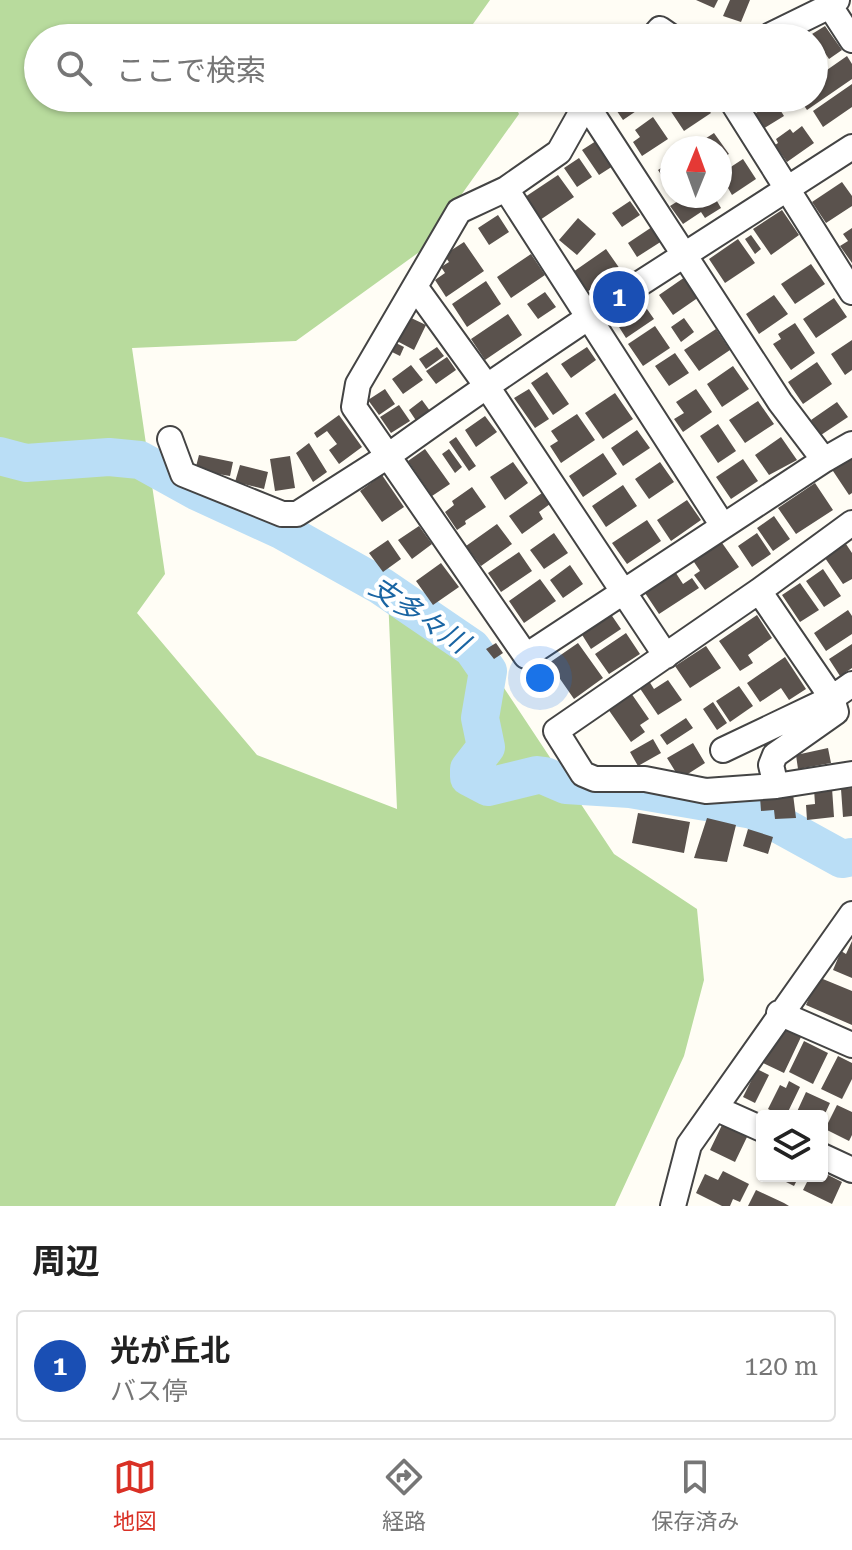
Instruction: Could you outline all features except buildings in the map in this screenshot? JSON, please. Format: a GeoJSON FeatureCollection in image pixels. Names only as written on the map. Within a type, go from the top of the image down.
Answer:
{"type":"FeatureCollection","features":[{"type":"Feature","properties":{"kind":"street"},"geometry":{"type":"LineString","coordinates":[[792,24],[833,3],[852,40]]}},
{"type":"Feature","properties":{"kind":"street"},"geometry":{"type":"LineString","coordinates":[[583,112],[559,152],[506,189],[459,211],[448,225],[416,288],[358,384],[354,407],[526,656],[852,444]]}},
{"type":"Feature","properties":{"kind":"street"},"geometry":{"type":"LineString","coordinates":[[596,112],[780,402],[824,460]]}},
{"type":"Feature","properties":{"kind":"street"},"geometry":{"type":"LineString","coordinates":[[739,112],[852,292]]}},
{"type":"Feature","properties":{"kind":"street"},"geometry":{"type":"LineString","coordinates":[[170,439],[183,474],[282,514],[297,514],[388,456],[486,385],[587,318],[852,147]]}},
{"type":"Feature","properties":{"kind":"street"},"geometry":{"type":"LineString","coordinates":[[506,189],[723,526]]}},
{"type":"Feature","properties":{"kind":"street"},"geometry":{"type":"LineString","coordinates":[[416,288],[486,385],[666,656]]}},
{"type":"Feature","properties":{"kind":"street"},"geometry":{"type":"LineString","coordinates":[[852,523],[556,731],[583,774],[595,779],[645,779],[706,791],[776,786],[852,774]]}},
{"type":"Feature","properties":{"kind":"street"},"geometry":{"type":"LineString","coordinates":[[759,591],[842,691]]}},
{"type":"Feature","properties":{"kind":"street"},"geometry":{"type":"LineString","coordinates":[[723,750],[842,691]]}},
{"type":"Feature","properties":{"kind":"street"},"geometry":{"type":"LineString","coordinates":[[776,786],[771,765],[775,755],[836,712],[842,691]]}},
{"type":"Feature","properties":{"kind":"street"},"geometry":{"type":"LineString","coordinates":[[673,1206],[689,1145],[851,914]]}},
{"type":"Feature","properties":{"kind":"street"},"geometry":{"type":"LineString","coordinates":[[779,1013],[852,1045]]}},
{"type":"Feature","properties":{"kind":"street"},"geometry":{"type":"LineString","coordinates":[[715,1108],[756,1126]]}},
{"type":"Feature","properties":{"kind":"street"},"geometry":{"type":"LineString","coordinates":[[828,1159],[852,1170]]}},
{"type":"Feature","properties":{"kind":"green space"},"geometry":{"type":"Polygon","coordinates":[[[0,0],[490,0],[473,24],[24,24],[24,112],[518,112],[422,250],[296,341],[132,348],[165,574],[137,613],[257,755],[397,809],[388,596],[502,685],[614,854],[697,909],[704,980],[684,1056],[615,1206],[0,1206],[0,0]]]}},
{"type":"Feature","properties":{"kind":"waterway","name":"支多々川"},"geometry":{"type":"LineString","coordinates":[[0,456],[26,463],[109,457],[140,460],[196,491],[281,530],[381,586],[472,648],[488,671],[480,718],[486,747],[469,769],[469,777],[488,787],[537,775],[566,785],[630,789],[753,810],[842,859],[852,857]]}},
{"type":"Feature","properties":{"kind":"place","name":"光が丘北"},"geometry":{"type":"Point","coordinates":[619,297]}}]}
